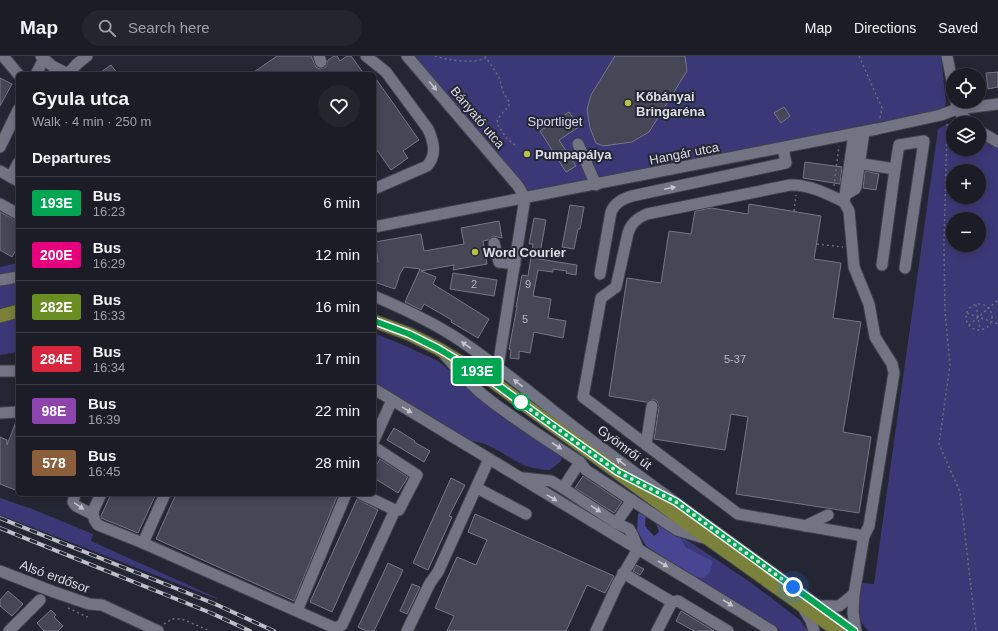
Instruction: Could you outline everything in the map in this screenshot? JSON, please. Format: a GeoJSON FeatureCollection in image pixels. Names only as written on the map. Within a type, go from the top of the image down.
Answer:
{"type":"FeatureCollection","features":[{"type":"Feature","properties":{"kind":"main road"},"geometry":{"type":"LineString","coordinates":[[0,316],[16,311]]}},
{"type":"Feature","properties":{"kind":"main road"},"geometry":{"type":"LineString","coordinates":[[376,321],[409,334],[439,349],[492,381],[710,540],[838,631]]}},
{"type":"Feature","properties":{"kind":"street"},"geometry":{"type":"LineString","coordinates":[[3,56],[16,72]]}},
{"type":"Feature","properties":{"kind":"street"},"geometry":{"type":"LineString","coordinates":[[70,72],[87,56]]}},
{"type":"Feature","properties":{"kind":"street"},"geometry":{"type":"LineString","coordinates":[[366,56],[386,72],[428,129],[432,137],[434,152],[432,159],[426,166],[376,188]]}},
{"type":"Feature","properties":{"kind":"street","name":"Bányató utca"},"geometry":{"type":"LineString","coordinates":[[407,56],[518,186],[524,198]]}},
{"type":"Feature","properties":{"kind":"street"},"geometry":{"type":"LineString","coordinates":[[947,56],[949,68]]}},
{"type":"Feature","properties":{"kind":"street"},"geometry":{"type":"LineString","coordinates":[[37,72],[46,60],[65,72]]}},
{"type":"Feature","properties":{"kind":"street","name":"Hangár utca"},"geometry":{"type":"LineString","coordinates":[[986,105],[998,104]]}},
{"type":"Feature","properties":{"kind":"street"},"geometry":{"type":"LineString","coordinates":[[958,108],[964,116]]}},
{"type":"Feature","properties":{"kind":"street","name":"Hangár utca"},"geometry":{"type":"LineString","coordinates":[[376,227],[840,137],[941,115],[958,108]]}},
{"type":"Feature","properties":{"kind":"street"},"geometry":{"type":"LineString","coordinates":[[0,147],[16,114]]}},
{"type":"Feature","properties":{"kind":"street"},"geometry":{"type":"LineString","coordinates":[[859,133],[855,163],[856,186],[855,189],[844,198],[832,196],[798,185],[790,185],[647,214],[640,216],[632,223],[628,233],[616,287],[601,298],[583,396],[738,514],[864,536]]}},
{"type":"Feature","properties":{"kind":"street"},"geometry":{"type":"LineString","coordinates":[[986,135],[998,142]]}},
{"type":"Feature","properties":{"kind":"street"},"geometry":{"type":"LineString","coordinates":[[882,265],[899,145],[924,141],[906,268]]}},
{"type":"Feature","properties":{"kind":"street"},"geometry":{"type":"LineString","coordinates":[[578,144],[596,185]]}},
{"type":"Feature","properties":{"kind":"street"},"geometry":{"type":"LineString","coordinates":[[600,274],[612,208],[618,202],[632,196],[786,163],[783,148]]}},
{"type":"Feature","properties":{"kind":"street"},"geometry":{"type":"LineString","coordinates":[[855,163],[895,169]]}},
{"type":"Feature","properties":{"kind":"street"},"geometry":{"type":"LineString","coordinates":[[0,171],[14,179]]}},
{"type":"Feature","properties":{"kind":"street"},"geometry":{"type":"LineString","coordinates":[[628,179],[632,196]]}},
{"type":"Feature","properties":{"kind":"street"},"geometry":{"type":"LineString","coordinates":[[498,367],[524,198]]}},
{"type":"Feature","properties":{"kind":"street"},"geometry":{"type":"LineString","coordinates":[[844,198],[849,211],[854,267],[869,304],[875,337],[892,364],[894,373],[869,526],[864,536],[854,594],[853,612],[855,631]]}},
{"type":"Feature","properties":{"kind":"street"},"geometry":{"type":"LineString","coordinates":[[0,204],[16,213]]}},
{"type":"Feature","properties":{"kind":"street"},"geometry":{"type":"LineString","coordinates":[[494,243],[499,262],[514,264]]}},
{"type":"Feature","properties":{"kind":"street"},"geometry":{"type":"LineString","coordinates":[[0,280],[16,277]]}},
{"type":"Feature","properties":{"kind":"street","name":"Gyömrői út"},"geometry":{"type":"LineString","coordinates":[[376,297],[435,325],[498,367],[569,423],[855,631]]}},
{"type":"Feature","properties":{"kind":"street"},"geometry":{"type":"LineString","coordinates":[[439,349],[465,378],[482,394],[516,420],[580,462],[586,470],[677,530],[710,540]]}},
{"type":"Feature","properties":{"kind":"street"},"geometry":{"type":"LineString","coordinates":[[0,371],[16,371]]}},
{"type":"Feature","properties":{"kind":"street"},"geometry":{"type":"LineString","coordinates":[[376,391],[772,631]]}},
{"type":"Feature","properties":{"kind":"street"},"geometry":{"type":"LineString","coordinates":[[376,436],[392,400]]}},
{"type":"Feature","properties":{"kind":"street"},"geometry":{"type":"LineString","coordinates":[[646,444],[652,406]]}},
{"type":"Feature","properties":{"kind":"street"},"geometry":{"type":"LineString","coordinates":[[0,413],[16,412]]}},
{"type":"Feature","properties":{"kind":"street"},"geometry":{"type":"LineString","coordinates":[[365,496],[395,510],[399,510],[417,475],[376,448]]}},
{"type":"Feature","properties":{"kind":"street"},"geometry":{"type":"LineString","coordinates":[[408,631],[430,583],[438,572],[489,459]]}},
{"type":"Feature","properties":{"kind":"street"},"geometry":{"type":"LineString","coordinates":[[563,488],[580,462]]}},
{"type":"Feature","properties":{"kind":"street"},"geometry":{"type":"LineString","coordinates":[[618,472],[676,502]]}},
{"type":"Feature","properties":{"kind":"street"},"geometry":{"type":"LineString","coordinates":[[518,478],[551,481],[616,523],[629,529],[634,536],[638,549],[624,573],[600,630]]}},
{"type":"Feature","properties":{"kind":"street"},"geometry":{"type":"LineString","coordinates":[[477,488],[526,514]]}},
{"type":"Feature","properties":{"kind":"street"},"geometry":{"type":"LineString","coordinates":[[74,496],[73,502],[76,506],[92,514]]}},
{"type":"Feature","properties":{"kind":"street"},"geometry":{"type":"LineString","coordinates":[[99,496],[92,514],[94,521],[98,525],[143,543],[335,628],[342,624],[395,510]]}},
{"type":"Feature","properties":{"kind":"street"},"geometry":{"type":"LineString","coordinates":[[143,543],[164,496]]}},
{"type":"Feature","properties":{"kind":"street"},"geometry":{"type":"LineString","coordinates":[[297,611],[345,496]]}},
{"type":"Feature","properties":{"kind":"street"},"geometry":{"type":"LineString","coordinates":[[616,523],[632,500]]}},
{"type":"Feature","properties":{"kind":"street"},"geometry":{"type":"LineString","coordinates":[[805,526],[828,515]]}},
{"type":"Feature","properties":{"kind":"street","name":"Alsó erdősor"},"geometry":{"type":"LineString","coordinates":[[0,571],[89,604],[102,605],[160,629]]}},
{"type":"Feature","properties":{"kind":"street"},"geometry":{"type":"LineString","coordinates":[[624,573],[672,602],[678,601],[728,631]]}},
{"type":"Feature","properties":{"kind":"street"},"geometry":{"type":"LineString","coordinates":[[819,606],[839,606],[854,594]]}},
{"type":"Feature","properties":{"kind":"street"},"geometry":{"type":"LineString","coordinates":[[9,631],[40,600]]}},
{"type":"Feature","properties":{"kind":"street"},"geometry":{"type":"LineString","coordinates":[[657,631],[672,602]]}},
{"type":"Feature","properties":{"kind":"street"},"geometry":{"type":"LineString","coordinates":[[801,604],[811,621],[814,631]]}},
{"type":"Feature","properties":{"kind":"path"},"geometry":{"type":"LineString","coordinates":[[435,56],[444,59],[465,61],[484,59],[486,56],[499,77],[502,92],[510,102],[508,107],[499,116],[497,124],[507,139],[516,146]]}},
{"type":"Feature","properties":{"kind":"path"},"geometry":{"type":"LineString","coordinates":[[858,56],[882,108],[878,129]]}},
{"type":"Feature","properties":{"kind":"path"},"geometry":{"type":"LineString","coordinates":[[958,108],[947,123],[944,246],[945,312],[950,365],[939,444],[960,492],[976,631]]}},
{"type":"Feature","properties":{"kind":"path"},"geometry":{"type":"LineString","coordinates":[[832,196],[840,137]]}},
{"type":"Feature","properties":{"kind":"path"},"geometry":{"type":"LineString","coordinates":[[794,211],[795,204]]}},
{"type":"Feature","properties":{"kind":"path"},"geometry":{"type":"LineString","coordinates":[[817,244],[853,249]]}},
{"type":"Feature","properties":{"kind":"path"},"geometry":{"type":"LineString","coordinates":[[969,325],[998,300]]}},
{"type":"Feature","properties":{"kind":"path"},"geometry":{"type":"LineString","coordinates":[[976,305],[980,330]]}},
{"type":"Feature","properties":{"kind":"path"},"geometry":{"type":"LineString","coordinates":[[976,305],[982,305],[988,308],[991,313],[990,321],[985,328],[980,330],[969,325],[966,320],[969,308],[976,305]]}},
{"type":"Feature","properties":{"kind":"path"},"geometry":{"type":"LineString","coordinates":[[967,313],[998,324]]}},
{"type":"Feature","properties":{"kind":"path"},"geometry":{"type":"LineString","coordinates":[[160,629],[172,618],[182,619],[210,631]]}},
{"type":"Feature","properties":{"kind":"green space","name":"Sportliget"},"geometry":{"type":"Polygon","coordinates":[[[415,56],[941,56],[946,102],[945,106],[941,110],[528,192],[415,56]]]}},
{"type":"Feature","properties":{"kind":"green space"},"geometry":{"type":"Polygon","coordinates":[[[946,125],[946,156],[986,156],[986,139],[998,147],[998,631],[869,631],[864,626],[859,615],[860,596],[862,583],[874,584],[938,129],[946,125]]]}},
{"type":"Feature","properties":{"kind":"green space"},"geometry":{"type":"Polygon","coordinates":[[[16,263],[16,352],[0,355],[0,267],[16,263]]]}},
{"type":"Feature","properties":{"kind":"green space"},"geometry":{"type":"Polygon","coordinates":[[[376,334],[438,361],[563,455],[560,462],[550,470],[531,468],[487,445],[471,441],[376,384],[376,334]]]}},
{"type":"Feature","properties":{"kind":"green space"},"geometry":{"type":"Polygon","coordinates":[[[0,498],[32,509],[93,534],[91,541],[217,599],[0,515],[0,498]]]}},
{"type":"Feature","properties":{"kind":"green space"},"geometry":{"type":"Polygon","coordinates":[[[678,534],[750,582],[800,620],[808,631],[781,631],[693,576],[713,561],[688,549],[678,534]]]}},
{"type":"Feature","properties":{"kind":"shaded area"},"geometry":{"type":"Polygon","coordinates":[[[643,511],[646,514],[645,526],[654,536],[659,532],[655,520],[678,534],[687,548],[713,561],[710,572],[704,578],[693,576],[646,546],[637,530],[638,514],[643,511]]]}},
{"type":"Feature","properties":{"kind":"building"},"geometry":{"type":"Polygon","coordinates":[[[277,56],[311,56],[316,67],[320,69],[326,67],[328,60],[334,56],[337,56],[340,61],[347,56],[351,56],[363,72],[254,72],[277,56]]]}},
{"type":"Feature","properties":{"kind":"building","name":"Kőbányai Bringaréna"},"geometry":{"type":"Polygon","coordinates":[[[615,56],[685,56],[687,71],[649,132],[632,142],[603,146],[596,143],[590,128],[587,110],[591,95],[615,56]]]}},
{"type":"Feature","properties":{"kind":"building"},"geometry":{"type":"Polygon","coordinates":[[[111,65],[116,72],[101,72],[111,65]]]}},
{"type":"Feature","properties":{"kind":"building"},"geometry":{"type":"Polygon","coordinates":[[[998,72],[998,87],[988,89],[986,73],[998,72]]]}},
{"type":"Feature","properties":{"kind":"building"},"geometry":{"type":"Polygon","coordinates":[[[0,78],[12,84],[0,106],[0,78]]]}},
{"type":"Feature","properties":{"kind":"building"},"geometry":{"type":"Polygon","coordinates":[[[376,79],[419,140],[403,151],[408,158],[391,170],[376,149],[376,79]]]}},
{"type":"Feature","properties":{"kind":"building"},"geometry":{"type":"Polygon","coordinates":[[[784,107],[790,116],[781,123],[774,113],[784,107]]]}},
{"type":"Feature","properties":{"kind":"building"},"geometry":{"type":"Polygon","coordinates":[[[569,112],[579,127],[559,140],[576,166],[566,172],[540,131],[569,112]]]}},
{"type":"Feature","properties":{"kind":"building"},"geometry":{"type":"Polygon","coordinates":[[[805,162],[842,167],[840,184],[803,178],[805,162]]]}},
{"type":"Feature","properties":{"kind":"building"},"geometry":{"type":"Polygon","coordinates":[[[865,171],[879,174],[876,190],[863,188],[865,171]]]}},
{"type":"Feature","properties":{"kind":"building"},"geometry":{"type":"Polygon","coordinates":[[[749,204],[821,216],[814,259],[841,263],[833,318],[861,322],[843,432],[871,437],[859,513],[736,494],[748,417],[731,414],[725,450],[654,439],[659,407],[657,401],[653,399],[646,402],[609,396],[627,278],[661,283],[669,231],[691,234],[695,211],[711,208],[748,214],[749,204]]]}},
{"type":"Feature","properties":{"kind":"building"},"geometry":{"type":"Polygon","coordinates":[[[570,205],[584,207],[580,229],[578,229],[574,249],[562,247],[570,205]]]}},
{"type":"Feature","properties":{"kind":"building"},"geometry":{"type":"Polygon","coordinates":[[[0,212],[16,220],[16,250],[12,257],[0,250],[0,212]]]}},
{"type":"Feature","properties":{"kind":"building"},"geometry":{"type":"Polygon","coordinates":[[[534,218],[546,220],[539,259],[577,265],[576,275],[566,273],[567,271],[553,269],[553,272],[538,270],[533,296],[551,299],[548,318],[566,321],[563,338],[534,332],[530,353],[519,351],[519,359],[510,358],[511,350],[509,349],[522,275],[528,276],[533,244],[529,244],[534,218]]]}},
{"type":"Feature","properties":{"kind":"building"},"geometry":{"type":"Polygon","coordinates":[[[499,221],[502,238],[493,236],[488,240],[483,241],[487,264],[453,270],[454,265],[421,271],[436,277],[433,284],[489,319],[478,338],[451,322],[452,320],[424,304],[421,310],[405,302],[420,269],[404,267],[395,289],[376,283],[376,262],[378,262],[376,242],[421,234],[424,251],[464,244],[461,228],[499,221]]]}},
{"type":"Feature","properties":{"kind":"building"},"geometry":{"type":"Polygon","coordinates":[[[453,273],[497,280],[494,296],[450,289],[453,273]]]}},
{"type":"Feature","properties":{"kind":"building"},"geometry":{"type":"Polygon","coordinates":[[[16,422],[16,490],[0,484],[0,437],[7,440],[7,445],[16,422]]]}},
{"type":"Feature","properties":{"kind":"building"},"geometry":{"type":"Polygon","coordinates":[[[394,428],[430,451],[424,462],[387,440],[394,428]]]}},
{"type":"Feature","properties":{"kind":"building"},"geometry":{"type":"Polygon","coordinates":[[[380,459],[408,477],[398,493],[376,479],[376,466],[380,459]]]}},
{"type":"Feature","properties":{"kind":"building"},"geometry":{"type":"Polygon","coordinates":[[[583,476],[622,502],[614,513],[575,488],[583,476]]]}},
{"type":"Feature","properties":{"kind":"building"},"geometry":{"type":"Polygon","coordinates":[[[451,478],[465,485],[449,516],[452,517],[428,570],[413,563],[451,478]]]}},
{"type":"Feature","properties":{"kind":"building"},"geometry":{"type":"Polygon","coordinates":[[[110,496],[155,496],[138,533],[101,518],[110,496]]]}},
{"type":"Feature","properties":{"kind":"building"},"geometry":{"type":"Polygon","coordinates":[[[175,496],[337,496],[294,601],[156,539],[175,496]]]}},
{"type":"Feature","properties":{"kind":"building"},"geometry":{"type":"Polygon","coordinates":[[[357,499],[378,510],[332,612],[310,602],[357,499]]]}},
{"type":"Feature","properties":{"kind":"building"},"geometry":{"type":"Polygon","coordinates":[[[475,514],[614,576],[605,593],[587,585],[566,631],[447,631],[454,616],[435,608],[448,577],[457,557],[476,565],[487,540],[468,532],[475,514]]]}},
{"type":"Feature","properties":{"kind":"building"},"geometry":{"type":"Polygon","coordinates":[[[388,563],[403,570],[374,631],[366,631],[358,627],[388,563]]]}},
{"type":"Feature","properties":{"kind":"building"},"geometry":{"type":"Polygon","coordinates":[[[636,565],[644,569],[640,575],[633,571],[636,565]]]}},
{"type":"Feature","properties":{"kind":"building"},"geometry":{"type":"Polygon","coordinates":[[[412,584],[420,587],[407,614],[400,611],[412,584]]]}},
{"type":"Feature","properties":{"kind":"building"},"geometry":{"type":"Polygon","coordinates":[[[8,591],[23,604],[12,616],[0,606],[0,600],[8,591]]]}},
{"type":"Feature","properties":{"kind":"building"},"geometry":{"type":"Polygon","coordinates":[[[51,610],[56,615],[54,617],[63,626],[58,631],[44,631],[37,623],[51,610]]]}},
{"type":"Feature","properties":{"kind":"building"},"geometry":{"type":"Polygon","coordinates":[[[681,611],[714,631],[694,631],[676,621],[681,611]]]}},
{"type":"Feature","properties":{"kind":"railway"},"geometry":{"type":"LineString","coordinates":[[0,518],[215,604],[274,631]]}},
{"type":"Feature","properties":{"kind":"railway"},"geometry":{"type":"LineString","coordinates":[[0,528],[211,613],[250,631]]}},
{"type":"Feature","properties":{"kind":"bus line","name":"193E"},"geometry":{"type":"LineString","coordinates":[[376,322],[409,334],[439,349],[492,381],[618,472],[676,502],[854,631]]}},
{"type":"Feature","properties":{"kind":"place","name":"Kőbányai Bringaréna"},"geometry":{"type":"Point","coordinates":[628,103]}},
{"type":"Feature","properties":{"kind":"place","name":"Pumpapálya"},"geometry":{"type":"Point","coordinates":[527,154]}},
{"type":"Feature","properties":{"kind":"place","name":"Word Courier"},"geometry":{"type":"Point","coordinates":[475,252]}},
{"type":"Feature","properties":{"kind":"route"},"geometry":{"type":"LineString","coordinates":[[521,402],[517,400],[618,472],[676,502],[793,587]]}}]}
